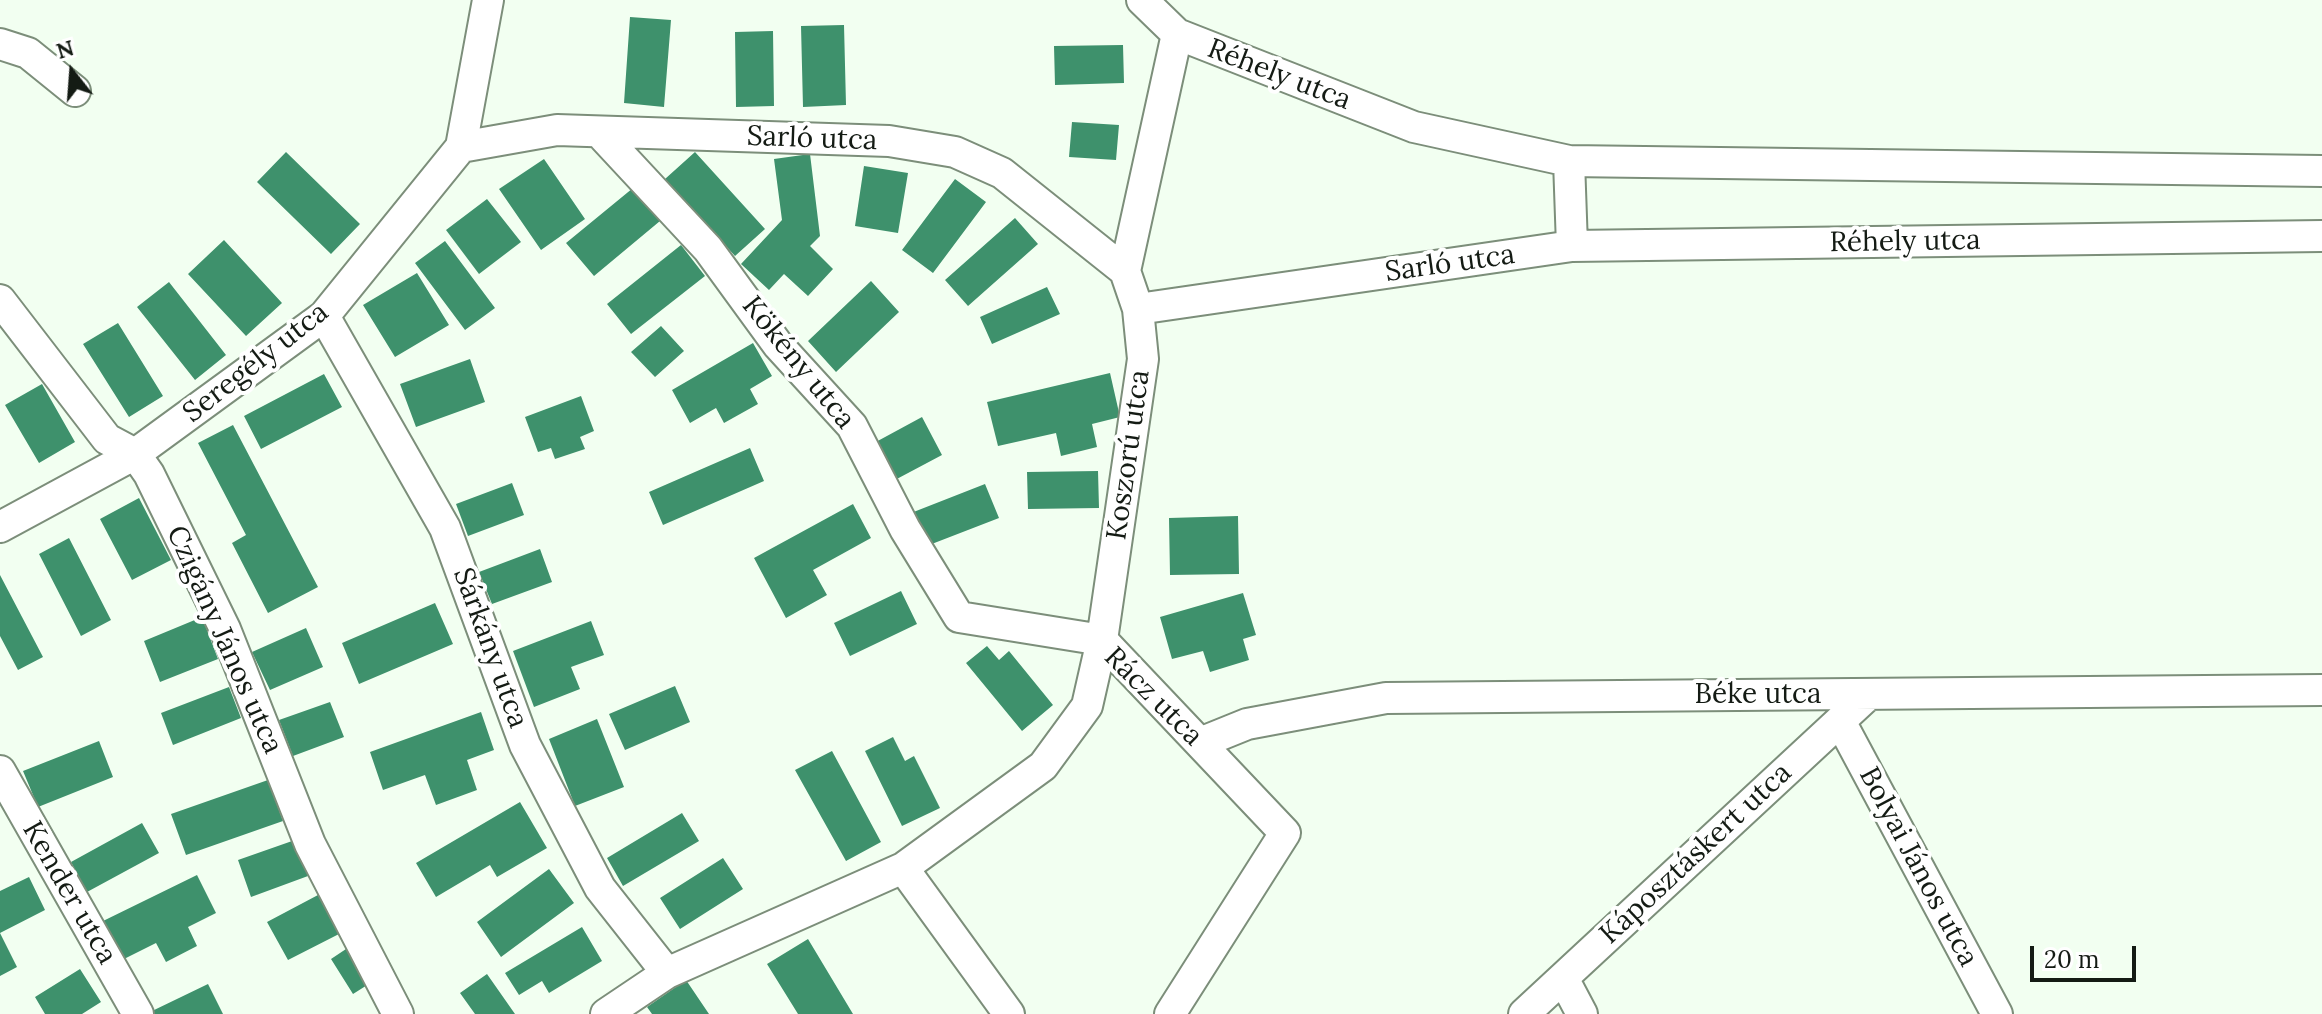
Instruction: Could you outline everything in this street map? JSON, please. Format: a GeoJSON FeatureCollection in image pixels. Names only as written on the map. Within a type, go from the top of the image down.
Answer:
{"type":"FeatureCollection","features":[{"type":"Feature","properties":{"kind":"street","name":"Seregély utca"},"geometry":{"type":"LineString","coordinates":[[0,527],[135,454],[324,316],[461,147],[488,0]]}},
{"type":"Feature","properties":{"kind":"street","name":"Réhely utca"},"geometry":{"type":"LineString","coordinates":[[1142,0],[1177,34],[1414,127],[1569,161],[2322,171]]}},
{"type":"Feature","properties":{"kind":"street"},"geometry":{"type":"LineString","coordinates":[[1125,271],[1177,34]]}},
{"type":"Feature","properties":{"kind":"street"},"geometry":{"type":"LineString","coordinates":[[0,44],[28,53],[75,91]]}},
{"type":"Feature","properties":{"kind":"street","name":"Sarló utca"},"geometry":{"type":"LineString","coordinates":[[461,147],[557,130],[889,141],[955,152],[1002,173],[1125,271]]}},
{"type":"Feature","properties":{"kind":"street","name":"Kökény utca"},"geometry":{"type":"LineString","coordinates":[[600,133],[708,249],[778,345],[852,426],[905,529],[959,617],[1102,640]]}},
{"type":"Feature","properties":{"kind":"street"},"geometry":{"type":"LineString","coordinates":[[1569,161],[1572,246]]}},
{"type":"Feature","properties":{"kind":"street","name":"Réhely utca"},"geometry":{"type":"LineString","coordinates":[[1572,246],[2322,236]]}},
{"type":"Feature","properties":{"kind":"street","name":"Sarló utca"},"geometry":{"type":"LineString","coordinates":[[1138,309],[1572,246]]}},
{"type":"Feature","properties":{"kind":"street","name":"Koszorú utca"},"geometry":{"type":"LineString","coordinates":[[1102,640],[1143,359],[1138,309],[1125,271]]}},
{"type":"Feature","properties":{"kind":"street","name":"Czigány János utca"},"geometry":{"type":"LineString","coordinates":[[0,300],[107,439],[135,454],[149,474],[225,629],[310,844],[398,1014]]}},
{"type":"Feature","properties":{"kind":"street","name":"Sárkány utca"},"geometry":{"type":"LineString","coordinates":[[324,316],[445,528],[525,745],[600,888],[667,973]]}},
{"type":"Feature","properties":{"kind":"street","name":"Rácz utca"},"geometry":{"type":"LineString","coordinates":[[1102,640],[1285,833],[1170,1014]]}},
{"type":"Feature","properties":{"kind":"street","name":"Rácz utca"},"geometry":{"type":"LineString","coordinates":[[606,1014],[667,973],[903,868],[1043,766],[1087,706],[1102,640]]}},
{"type":"Feature","properties":{"kind":"street","name":"Béke utca"},"geometry":{"type":"LineString","coordinates":[[1200,743],[1247,724],[1386,698],[2322,690]]}},
{"type":"Feature","properties":{"kind":"street","name":"Káposztáskert utca"},"geometry":{"type":"LineString","coordinates":[[1524,1014],[1869,694]]}},
{"type":"Feature","properties":{"kind":"street","name":"Bolyai János utca"},"geometry":{"type":"LineString","coordinates":[[1840,721],[1997,1014]]}},
{"type":"Feature","properties":{"kind":"street","name":"Kender utca"},"geometry":{"type":"LineString","coordinates":[[0,771],[138,1014]]}},
{"type":"Feature","properties":{"kind":"street"},"geometry":{"type":"LineString","coordinates":[[903,868],[1009,1014]]}},
{"type":"Feature","properties":{"kind":"street"},"geometry":{"type":"LineString","coordinates":[[1563,978],[1582,1014]]}},
{"type":"Feature","properties":{"kind":"building"},"geometry":{"type":"Polygon","coordinates":[[[630,17],[671,20],[664,107],[624,103],[630,17]]]}},
{"type":"Feature","properties":{"kind":"building"},"geometry":{"type":"Polygon","coordinates":[[[844,25],[846,105],[803,107],[801,26],[844,25]]]}},
{"type":"Feature","properties":{"kind":"building"},"geometry":{"type":"Polygon","coordinates":[[[773,31],[774,106],[736,107],[735,32],[773,31]]]}},
{"type":"Feature","properties":{"kind":"building"},"geometry":{"type":"Polygon","coordinates":[[[1123,45],[1124,83],[1055,85],[1054,46],[1123,45]]]}},
{"type":"Feature","properties":{"kind":"building"},"geometry":{"type":"Polygon","coordinates":[[[1072,122],[1119,125],[1116,160],[1069,157],[1072,122]]]}},
{"type":"Feature","properties":{"kind":"building"},"geometry":{"type":"Polygon","coordinates":[[[286,152],[360,224],[331,254],[257,182],[286,152]]]}},
{"type":"Feature","properties":{"kind":"building"},"geometry":{"type":"Polygon","coordinates":[[[695,152],[765,229],[735,256],[665,179],[695,152]]]}},
{"type":"Feature","properties":{"kind":"building"},"geometry":{"type":"Polygon","coordinates":[[[810,154],[820,236],[810,246],[833,269],[808,296],[784,274],[769,290],[741,264],[782,220],[774,159],[810,154]]]}},
{"type":"Feature","properties":{"kind":"building"},"geometry":{"type":"Polygon","coordinates":[[[544,159],[585,219],[541,250],[499,189],[544,159]]]}},
{"type":"Feature","properties":{"kind":"building"},"geometry":{"type":"Polygon","coordinates":[[[864,166],[908,173],[898,233],[855,226],[864,166]]]}},
{"type":"Feature","properties":{"kind":"building"},"geometry":{"type":"Polygon","coordinates":[[[955,179],[986,202],[933,273],[902,250],[955,179]]]}},
{"type":"Feature","properties":{"kind":"building"},"geometry":{"type":"Polygon","coordinates":[[[633,188],[660,221],[594,276],[566,243],[633,188]]]}},
{"type":"Feature","properties":{"kind":"building"},"geometry":{"type":"Polygon","coordinates":[[[487,199],[521,242],[479,274],[446,230],[487,199]]]}},
{"type":"Feature","properties":{"kind":"building"},"geometry":{"type":"Polygon","coordinates":[[[1015,218],[1038,244],[968,306],[945,280],[1015,218]]]}},
{"type":"Feature","properties":{"kind":"building"},"geometry":{"type":"Polygon","coordinates":[[[224,240],[282,303],[246,336],[188,274],[224,240]]]}},
{"type":"Feature","properties":{"kind":"building"},"geometry":{"type":"Polygon","coordinates":[[[445,241],[495,308],[465,330],[415,263],[445,241]]]}},
{"type":"Feature","properties":{"kind":"building"},"geometry":{"type":"Polygon","coordinates":[[[681,245],[705,276],[631,334],[607,304],[681,245]]]}},
{"type":"Feature","properties":{"kind":"building"},"geometry":{"type":"Polygon","coordinates":[[[417,273],[449,325],[395,357],[363,305],[417,273]]]}},
{"type":"Feature","properties":{"kind":"building"},"geometry":{"type":"Polygon","coordinates":[[[871,281],[899,312],[836,372],[808,341],[871,281]]]}},
{"type":"Feature","properties":{"kind":"building"},"geometry":{"type":"Polygon","coordinates":[[[169,282],[226,355],[195,380],[137,307],[169,282]]]}},
{"type":"Feature","properties":{"kind":"building"},"geometry":{"type":"Polygon","coordinates":[[[1047,287],[1060,314],[992,344],[980,317],[1047,287]]]}},
{"type":"Feature","properties":{"kind":"building"},"geometry":{"type":"Polygon","coordinates":[[[118,323],[163,396],[129,417],[83,344],[118,323]]]}},
{"type":"Feature","properties":{"kind":"building"},"geometry":{"type":"Polygon","coordinates":[[[661,326],[684,351],[655,377],[631,352],[661,326]]]}},
{"type":"Feature","properties":{"kind":"building"},"geometry":{"type":"Polygon","coordinates":[[[753,343],[772,376],[750,389],[758,404],[724,423],[716,408],[690,423],[672,390],[753,343]]]}},
{"type":"Feature","properties":{"kind":"building"},"geometry":{"type":"Polygon","coordinates":[[[470,359],[485,402],[416,427],[400,384],[470,359]]]}},
{"type":"Feature","properties":{"kind":"building"},"geometry":{"type":"Polygon","coordinates":[[[1110,373],[1120,417],[1092,424],[1097,447],[1061,456],[1056,433],[998,446],[987,402],[1110,373]]]}},
{"type":"Feature","properties":{"kind":"building"},"geometry":{"type":"Polygon","coordinates":[[[324,374],[342,407],[261,449],[244,416],[324,374]]]}},
{"type":"Feature","properties":{"kind":"building"},"geometry":{"type":"Polygon","coordinates":[[[42,384],[75,442],[39,463],[5,405],[42,384]]]}},
{"type":"Feature","properties":{"kind":"building"},"geometry":{"type":"Polygon","coordinates":[[[581,396],[594,431],[580,437],[585,449],[555,459],[551,448],[538,452],[525,417],[581,396]]]}},
{"type":"Feature","properties":{"kind":"building"},"geometry":{"type":"Polygon","coordinates":[[[922,417],[942,455],[893,481],[874,443],[922,417]]]}},
{"type":"Feature","properties":{"kind":"building"},"geometry":{"type":"Polygon","coordinates":[[[233,425],[318,587],[268,613],[232,543],[246,535],[198,443],[233,425]]]}},
{"type":"Feature","properties":{"kind":"building"},"geometry":{"type":"Polygon","coordinates":[[[750,448],[764,481],[663,525],[649,492],[750,448]]]}},
{"type":"Feature","properties":{"kind":"building"},"geometry":{"type":"Polygon","coordinates":[[[1098,471],[1099,508],[1028,509],[1027,472],[1098,471]]]}},
{"type":"Feature","properties":{"kind":"building"},"geometry":{"type":"Polygon","coordinates":[[[512,483],[524,515],[468,536],[456,504],[512,483]]]}},
{"type":"Feature","properties":{"kind":"building"},"geometry":{"type":"Polygon","coordinates":[[[985,484],[999,518],[924,547],[911,513],[985,484]]]}},
{"type":"Feature","properties":{"kind":"building"},"geometry":{"type":"Polygon","coordinates":[[[139,498],[171,560],[132,580],[100,519],[139,498]]]}},
{"type":"Feature","properties":{"kind":"building"},"geometry":{"type":"Polygon","coordinates":[[[853,504],[871,538],[813,570],[827,595],[786,618],[754,558],[853,504]]]}},
{"type":"Feature","properties":{"kind":"building"},"geometry":{"type":"Polygon","coordinates":[[[1238,516],[1239,574],[1170,575],[1169,518],[1238,516]]]}},
{"type":"Feature","properties":{"kind":"building"},"geometry":{"type":"Polygon","coordinates":[[[69,538],[111,620],[81,636],[39,554],[69,538]]]}},
{"type":"Feature","properties":{"kind":"building"},"geometry":{"type":"Polygon","coordinates":[[[540,549],[552,582],[492,604],[479,572],[540,549]]]}},
{"type":"Feature","properties":{"kind":"building"},"geometry":{"type":"Polygon","coordinates":[[[0,575],[43,657],[18,670],[0,636],[0,575]]]}},
{"type":"Feature","properties":{"kind":"building"},"geometry":{"type":"Polygon","coordinates":[[[901,591],[917,624],[850,656],[834,623],[901,591]]]}},
{"type":"Feature","properties":{"kind":"building"},"geometry":{"type":"Polygon","coordinates":[[[1243,593],[1256,635],[1243,639],[1249,660],[1210,672],[1203,651],[1172,659],[1160,617],[1243,593]]]}},
{"type":"Feature","properties":{"kind":"building"},"geometry":{"type":"Polygon","coordinates":[[[435,603],[453,644],[359,684],[342,643],[435,603]]]}},
{"type":"Feature","properties":{"kind":"building"},"geometry":{"type":"Polygon","coordinates":[[[202,617],[218,659],[160,682],[144,641],[202,617]]]}},
{"type":"Feature","properties":{"kind":"building"},"geometry":{"type":"Polygon","coordinates":[[[591,621],[604,655],[571,667],[580,689],[534,707],[513,651],[591,621]]]}},
{"type":"Feature","properties":{"kind":"building"},"geometry":{"type":"Polygon","coordinates":[[[306,628],[323,667],[270,690],[252,652],[306,628]]]}},
{"type":"Feature","properties":{"kind":"building"},"geometry":{"type":"Polygon","coordinates":[[[987,646],[999,660],[1009,651],[1053,705],[1022,731],[966,663],[987,646]]]}},
{"type":"Feature","properties":{"kind":"building"},"geometry":{"type":"Polygon","coordinates":[[[675,686],[690,722],[625,750],[609,714],[675,686]]]}},
{"type":"Feature","properties":{"kind":"building"},"geometry":{"type":"Polygon","coordinates":[[[229,687],[241,718],[173,745],[161,713],[229,687]]]}},
{"type":"Feature","properties":{"kind":"building"},"geometry":{"type":"Polygon","coordinates":[[[330,702],[344,737],[293,756],[279,720],[330,702]]]}},
{"type":"Feature","properties":{"kind":"building"},"geometry":{"type":"Polygon","coordinates":[[[481,712],[494,750],[467,760],[477,790],[436,805],[425,775],[383,790],[370,752],[481,712]]]}},
{"type":"Feature","properties":{"kind":"building"},"geometry":{"type":"Polygon","coordinates":[[[597,719],[624,787],[575,806],[549,739],[597,719]]]}},
{"type":"Feature","properties":{"kind":"building"},"geometry":{"type":"Polygon","coordinates":[[[893,737],[905,761],[914,756],[940,808],[902,826],[865,751],[893,737]]]}},
{"type":"Feature","properties":{"kind":"building"},"geometry":{"type":"Polygon","coordinates":[[[99,741],[113,777],[38,807],[23,771],[99,741]]]}},
{"type":"Feature","properties":{"kind":"building"},"geometry":{"type":"Polygon","coordinates":[[[832,751],[881,842],[846,861],[795,770],[832,751]]]}},
{"type":"Feature","properties":{"kind":"building"},"geometry":{"type":"Polygon","coordinates":[[[268,780],[283,821],[186,855],[171,814],[268,780]]]}},
{"type":"Feature","properties":{"kind":"building"},"geometry":{"type":"Polygon","coordinates":[[[520,802],[547,848],[497,877],[490,865],[436,897],[416,863],[520,802]]]}},
{"type":"Feature","properties":{"kind":"building"},"geometry":{"type":"Polygon","coordinates":[[[682,813],[699,841],[623,886],[607,858],[682,813]]]}},
{"type":"Feature","properties":{"kind":"building"},"geometry":{"type":"Polygon","coordinates":[[[142,823],[159,853],[87,892],[71,862],[142,823]]]}},
{"type":"Feature","properties":{"kind":"building"},"geometry":{"type":"Polygon","coordinates":[[[295,840],[308,876],[251,897],[238,860],[295,840]]]}},
{"type":"Feature","properties":{"kind":"building"},"geometry":{"type":"Polygon","coordinates":[[[723,858],[743,889],[680,929],[660,898],[723,858]]]}},
{"type":"Feature","properties":{"kind":"building"},"geometry":{"type":"Polygon","coordinates":[[[549,869],[574,903],[501,957],[477,922],[549,869]]]}},
{"type":"Feature","properties":{"kind":"building"},"geometry":{"type":"Polygon","coordinates":[[[197,875],[216,913],[188,927],[197,946],[166,962],[156,943],[120,961],[101,922],[197,875]]]}},
{"type":"Feature","properties":{"kind":"building"},"geometry":{"type":"Polygon","coordinates":[[[29,877],[45,910],[0,933],[0,891],[29,877]]]}},
{"type":"Feature","properties":{"kind":"building"},"geometry":{"type":"Polygon","coordinates":[[[318,895],[339,934],[288,960],[267,922],[318,895]]]}},
{"type":"Feature","properties":{"kind":"building"},"geometry":{"type":"Polygon","coordinates":[[[582,927],[602,961],[549,993],[542,981],[519,995],[505,973],[582,927]]]}},
{"type":"Feature","properties":{"kind":"building"},"geometry":{"type":"Polygon","coordinates":[[[0,933],[17,967],[0,976],[0,933]]]}},
{"type":"Feature","properties":{"kind":"building"},"geometry":{"type":"Polygon","coordinates":[[[808,939],[853,1014],[798,1014],[767,964],[808,939]]]}},
{"type":"Feature","properties":{"kind":"building"},"geometry":{"type":"Polygon","coordinates":[[[349,947],[372,982],[353,994],[331,959],[349,947]]]}},
{"type":"Feature","properties":{"kind":"building"},"geometry":{"type":"Polygon","coordinates":[[[80,969],[101,1002],[82,1014],[45,1014],[35,997],[80,969]]]}},
{"type":"Feature","properties":{"kind":"building"},"geometry":{"type":"Polygon","coordinates":[[[487,974],[515,1014],[475,1014],[460,993],[487,974]]]}},
{"type":"Feature","properties":{"kind":"building"},"geometry":{"type":"Polygon","coordinates":[[[686,980],[709,1014],[652,1014],[647,1007],[686,980]]]}},
{"type":"Feature","properties":{"kind":"building"},"geometry":{"type":"Polygon","coordinates":[[[208,984],[223,1014],[151,1014],[150,1012],[208,984]]]}}]}
